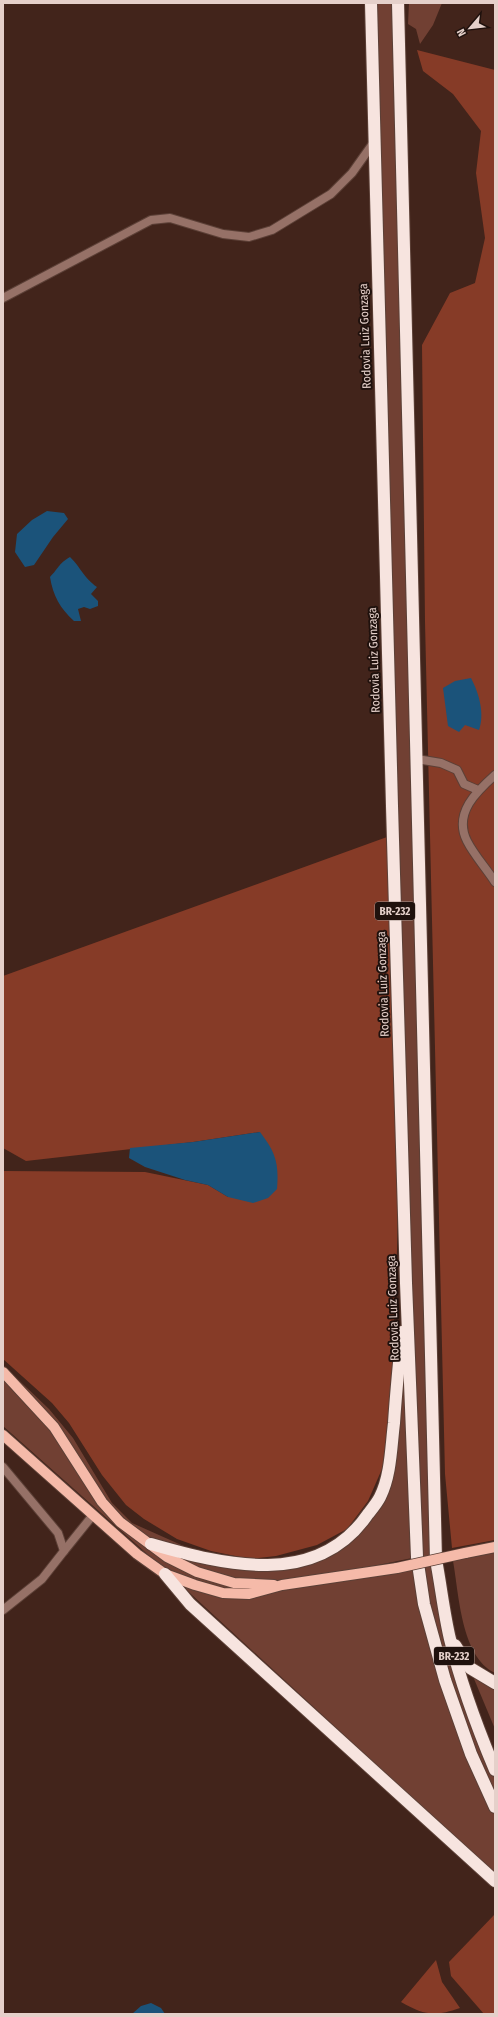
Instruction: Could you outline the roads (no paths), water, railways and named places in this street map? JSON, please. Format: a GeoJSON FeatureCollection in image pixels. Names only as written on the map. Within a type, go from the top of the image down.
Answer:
{"type":"FeatureCollection","features":[{"type":"Feature","properties":{"kind":"highway","name":"Rodovia Luiz Gonzaga"},"geometry":{"type":"LineString","coordinates":[[371,3],[406,1283],[417,1557],[424,1604],[443,1674],[462,1732],[495,1807]]}},
{"type":"Feature","properties":{"kind":"highway","name":"BR-232"},"geometry":{"type":"LineString","coordinates":[[398,3],[436,1560],[449,1637],[458,1671],[495,1770]]}},
{"type":"Feature","properties":{"kind":"highway"},"geometry":{"type":"LineString","coordinates":[[151,1544],[218,1560],[250,1565],[270,1565],[291,1563],[317,1556],[335,1547],[357,1529],[380,1497],[390,1465],[406,1283]]}},
{"type":"Feature","properties":{"kind":"highway"},"geometry":{"type":"LineString","coordinates":[[165,1574],[190,1604],[495,1881]]}},
{"type":"Feature","properties":{"kind":"highway"},"geometry":{"type":"LineString","coordinates":[[449,1637],[470,1668],[495,1683]]}},
{"type":"Feature","properties":{"kind":"main road"},"geometry":{"type":"LineString","coordinates":[[3,1372],[54,1427],[102,1502],[120,1522],[181,1565],[214,1578],[234,1583],[282,1585]]}},
{"type":"Feature","properties":{"kind":"main road"},"geometry":{"type":"LineString","coordinates":[[3,1435],[137,1554],[165,1574],[207,1589],[232,1594],[249,1594],[282,1585],[397,1568],[495,1547]]}},
{"type":"Feature","properties":{"kind":"street"},"geometry":{"type":"LineString","coordinates":[[3,298],[151,220],[170,218],[223,234],[249,237],[272,230],[331,194],[352,173],[374,142]]}},
{"type":"Feature","properties":{"kind":"street"},"geometry":{"type":"LineString","coordinates":[[417,759],[441,763],[457,770],[464,784],[478,790]]}},
{"type":"Feature","properties":{"kind":"street"},"geometry":{"type":"LineString","coordinates":[[495,775],[478,790],[466,807],[463,830],[466,840],[495,882]]}},
{"type":"Feature","properties":{"kind":"street"},"geometry":{"type":"LineString","coordinates":[[3,1467],[58,1533],[64,1551]]}},
{"type":"Feature","properties":{"kind":"street"},"geometry":{"type":"LineString","coordinates":[[3,1610],[42,1579],[93,1515]]}},
{"type":"Feature","properties":{"kind":"water"},"geometry":{"type":"Polygon","coordinates":[[[47,511],[64,513],[68,519],[53,537],[34,565],[25,567],[15,552],[17,534],[32,520],[47,511]]]}},
{"type":"Feature","properties":{"kind":"water"},"geometry":{"type":"Polygon","coordinates":[[[70,557],[89,580],[97,587],[91,594],[98,601],[98,606],[90,609],[84,607],[78,609],[81,621],[74,621],[61,606],[55,596],[50,577],[61,564],[70,557]]]}},
{"type":"Feature","properties":{"kind":"water"},"geometry":{"type":"Polygon","coordinates":[[[471,678],[480,704],[481,724],[479,730],[465,725],[459,732],[448,726],[443,688],[455,681],[471,678]]]}},
{"type":"Feature","properties":{"kind":"water"},"geometry":{"type":"Polygon","coordinates":[[[260,1132],[270,1146],[277,1165],[277,1189],[268,1198],[253,1203],[228,1197],[208,1185],[185,1180],[145,1167],[129,1158],[130,1148],[193,1142],[260,1132]]]}},
{"type":"Feature","properties":{"kind":"water"},"geometry":{"type":"Polygon","coordinates":[[[151,2003],[161,2008],[165,2014],[132,2014],[141,2006],[151,2003]]]}}]}
